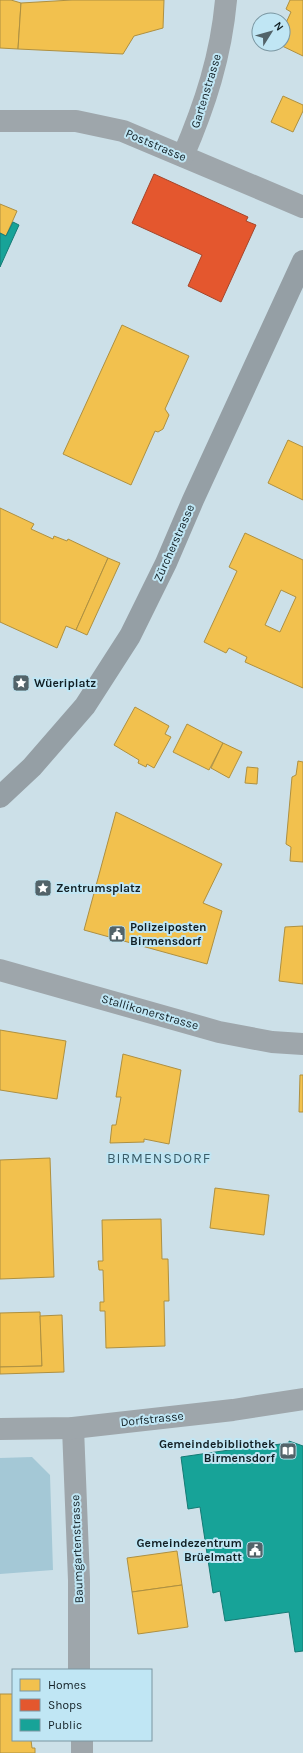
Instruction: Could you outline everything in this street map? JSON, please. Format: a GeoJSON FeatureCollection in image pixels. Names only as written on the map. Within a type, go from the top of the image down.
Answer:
{"type":"FeatureCollection","features":[{"type":"Feature","properties":{"kind":"main road","name":"Zürcherstrasse"},"geometry":{"type":"LineString","coordinates":[[0,796],[32,767],[85,706],[130,636],[166,564],[303,261]]}},
{"type":"Feature","properties":{"kind":"street","name":"Gartenstrasse"},"geometry":{"type":"LineString","coordinates":[[183,156],[195,130],[213,76],[223,30],[226,0]]}},
{"type":"Feature","properties":{"kind":"street","name":"Poststrasse"},"geometry":{"type":"LineString","coordinates":[[0,121],[84,122],[123,131],[303,207]]}},
{"type":"Feature","properties":{"kind":"street","name":"Stallikonerstrasse"},"geometry":{"type":"LineString","coordinates":[[0,970],[220,1032],[272,1042],[303,1044]]}},
{"type":"Feature","properties":{"kind":"street","name":"Dorfstrasse"},"geometry":{"type":"LineString","coordinates":[[0,1429],[73,1428],[229,1410],[303,1399]]}},
{"type":"Feature","properties":{"kind":"street","name":"Baumgartenstrasse"},"geometry":{"type":"LineString","coordinates":[[73,1428],[79,1580],[79,1669]]}},
{"type":"Feature","properties":{"kind":"street"},"geometry":{"type":"LineString","coordinates":[[82,1741],[82,1753]]}},
{"type":"Feature","properties":{"kind":"shaded area"},"geometry":{"type":"Polygon","coordinates":[[[32,1457],[50,1475],[53,1570],[0,1574],[0,1458],[32,1457]]]}},
{"type":"Feature","properties":{"kind":"building: Homes"},"geometry":{"type":"Polygon","coordinates":[[[0,0],[11,0],[21,3],[18,49],[0,48],[0,0]]]}},
{"type":"Feature","properties":{"kind":"building: Homes"},"geometry":{"type":"Polygon","coordinates":[[[72,0],[164,0],[163,28],[134,36],[123,54],[18,49],[21,3],[72,0]]]}},
{"type":"Feature","properties":{"kind":"building: Homes"},"geometry":{"type":"Polygon","coordinates":[[[290,0],[303,0],[303,56],[291,50],[291,12],[286,9],[290,0]]]}},
{"type":"Feature","properties":{"kind":"building: Homes"},"geometry":{"type":"Polygon","coordinates":[[[283,96],[303,105],[303,111],[293,132],[271,122],[283,96]]]}},
{"type":"Feature","properties":{"kind":"building: Homes"},"geometry":{"type":"Polygon","coordinates":[[[0,204],[17,211],[6,236],[0,233],[0,204]]]}},
{"type":"Feature","properties":{"kind":"building: Homes"},"geometry":{"type":"Polygon","coordinates":[[[122,325],[189,356],[165,409],[169,415],[163,429],[158,432],[155,431],[131,485],[63,454],[122,325]]]}},
{"type":"Feature","properties":{"kind":"building: Homes"},"geometry":{"type":"Polygon","coordinates":[[[288,440],[303,447],[303,500],[268,483],[288,440]]]}},
{"type":"Feature","properties":{"kind":"building: Homes"},"geometry":{"type":"Polygon","coordinates":[[[0,508],[34,524],[31,529],[53,539],[54,536],[67,541],[68,539],[108,558],[76,630],[66,626],[57,648],[0,622],[0,508]]]}},
{"type":"Feature","properties":{"kind":"building: Homes"},"geometry":{"type":"Polygon","coordinates":[[[245,533],[303,560],[303,688],[245,662],[247,657],[229,648],[226,653],[204,642],[237,571],[229,567],[245,533]],[[281,590],[265,625],[280,632],[296,597],[281,590]]]}},
{"type":"Feature","properties":{"kind":"building: Homes"},"geometry":{"type":"Polygon","coordinates":[[[108,558],[120,563],[87,635],[76,630],[108,558]]]}},
{"type":"Feature","properties":{"kind":"building: Homes"},"geometry":{"type":"Polygon","coordinates":[[[135,707],[169,726],[165,734],[171,737],[154,768],[147,764],[146,767],[138,763],[139,760],[114,745],[135,707]]]}},
{"type":"Feature","properties":{"kind":"building: Homes"},"geometry":{"type":"Polygon","coordinates":[[[187,724],[223,743],[209,770],[173,752],[187,724]]]}},
{"type":"Feature","properties":{"kind":"building: Homes"},"geometry":{"type":"Polygon","coordinates":[[[223,743],[242,752],[229,778],[211,768],[223,743]]]}},
{"type":"Feature","properties":{"kind":"building: Homes"},"geometry":{"type":"Polygon","coordinates":[[[298,761],[303,762],[303,862],[290,861],[291,847],[286,844],[292,777],[296,775],[298,761]]]}},
{"type":"Feature","properties":{"kind":"building: Homes"},"geometry":{"type":"Polygon","coordinates":[[[247,767],[258,768],[257,784],[245,783],[247,767]]]}},
{"type":"Feature","properties":{"kind":"building: Homes"},"geometry":{"type":"Polygon","coordinates":[[[116,812],[222,864],[203,903],[222,911],[207,964],[84,930],[116,812]]]}},
{"type":"Feature","properties":{"kind":"building: Homes"},"geometry":{"type":"Polygon","coordinates":[[[303,926],[303,984],[279,981],[285,927],[303,926]]]}},
{"type":"Feature","properties":{"kind":"building: Homes"},"geometry":{"type":"Polygon","coordinates":[[[0,1030],[66,1041],[57,1099],[0,1090],[0,1030]]]}},
{"type":"Feature","properties":{"kind":"building: Homes"},"geometry":{"type":"Polygon","coordinates":[[[123,1054],[181,1070],[169,1144],[144,1139],[144,1142],[110,1143],[112,1125],[116,1125],[121,1097],[116,1097],[123,1054]]]}},
{"type":"Feature","properties":{"kind":"building: Homes"},"geometry":{"type":"Polygon","coordinates":[[[300,1075],[303,1075],[303,1112],[299,1112],[300,1075]]]}},
{"type":"Feature","properties":{"kind":"building: Homes"},"geometry":{"type":"Polygon","coordinates":[[[50,1158],[54,1277],[0,1279],[0,1160],[50,1158]]]}},
{"type":"Feature","properties":{"kind":"building: Homes"},"geometry":{"type":"Polygon","coordinates":[[[215,1188],[269,1195],[264,1235],[210,1228],[215,1188]]]}},
{"type":"Feature","properties":{"kind":"building: Homes"},"geometry":{"type":"Polygon","coordinates":[[[161,1219],[162,1259],[168,1259],[169,1301],[164,1301],[165,1346],[106,1348],[105,1311],[100,1311],[100,1302],[104,1302],[103,1270],[99,1270],[98,1261],[103,1261],[102,1220],[161,1219]]]}},
{"type":"Feature","properties":{"kind":"building: Homes"},"geometry":{"type":"Polygon","coordinates":[[[40,1312],[42,1366],[0,1367],[0,1313],[40,1312]]]}},
{"type":"Feature","properties":{"kind":"building: Homes"},"geometry":{"type":"Polygon","coordinates":[[[62,1315],[64,1372],[0,1374],[0,1367],[42,1366],[40,1316],[62,1315]]]}},
{"type":"Feature","properties":{"kind":"building: Homes"},"geometry":{"type":"Polygon","coordinates":[[[177,1551],[182,1585],[132,1592],[127,1558],[177,1551]]]}},
{"type":"Feature","properties":{"kind":"building: Homes"},"geometry":{"type":"Polygon","coordinates":[[[182,1585],[188,1627],[138,1634],[132,1592],[182,1585]]]}},
{"type":"Feature","properties":{"kind":"building: Homes"},"geometry":{"type":"Polygon","coordinates":[[[0,1694],[12,1694],[12,1741],[31,1741],[32,1748],[35,1748],[35,1753],[0,1753],[0,1694]]]}},
{"type":"Feature","properties":{"kind":"building: Shops"},"geometry":{"type":"Polygon","coordinates":[[[154,174],[248,217],[246,221],[256,225],[221,302],[188,286],[202,255],[132,223],[154,174]]]}},
{"type":"Feature","properties":{"kind":"building: Public"},"geometry":{"type":"Polygon","coordinates":[[[13,222],[19,225],[0,267],[0,233],[6,236],[13,222]]]}},
{"type":"Feature","properties":{"kind":"building: Public","name":"Gemeindezentrum Brüelmatt"},"geometry":{"type":"Polygon","coordinates":[[[289,1441],[303,1446],[303,1651],[295,1652],[289,1612],[225,1621],[220,1591],[213,1593],[200,1507],[188,1509],[181,1457],[289,1443],[289,1441]]]}},
{"type":"Feature","properties":{"kind":"place","name":"Wüeriplatz"},"geometry":{"type":"Point","coordinates":[21,683]}},
{"type":"Feature","properties":{"kind":"place","name":"Zentrumsplatz"},"geometry":{"type":"Point","coordinates":[43,888]}},
{"type":"Feature","properties":{"kind":"place","name":"Polizeiposten Birmensdorf"},"geometry":{"type":"Point","coordinates":[117,934]}},
{"type":"Feature","properties":{"kind":"place","name":"Gemeindebibliothek Birmensdorf"},"geometry":{"type":"Point","coordinates":[288,1451]}},
{"type":"Feature","properties":{"kind":"place","name":"Gemeindezentrum Brüelmatt"},"geometry":{"type":"Point","coordinates":[255,1550]}},
{"type":"Feature","properties":{"kind":"district","name":"BIRMENSDORF"},"geometry":{"type":"Point","coordinates":[159,1158]}}]}
